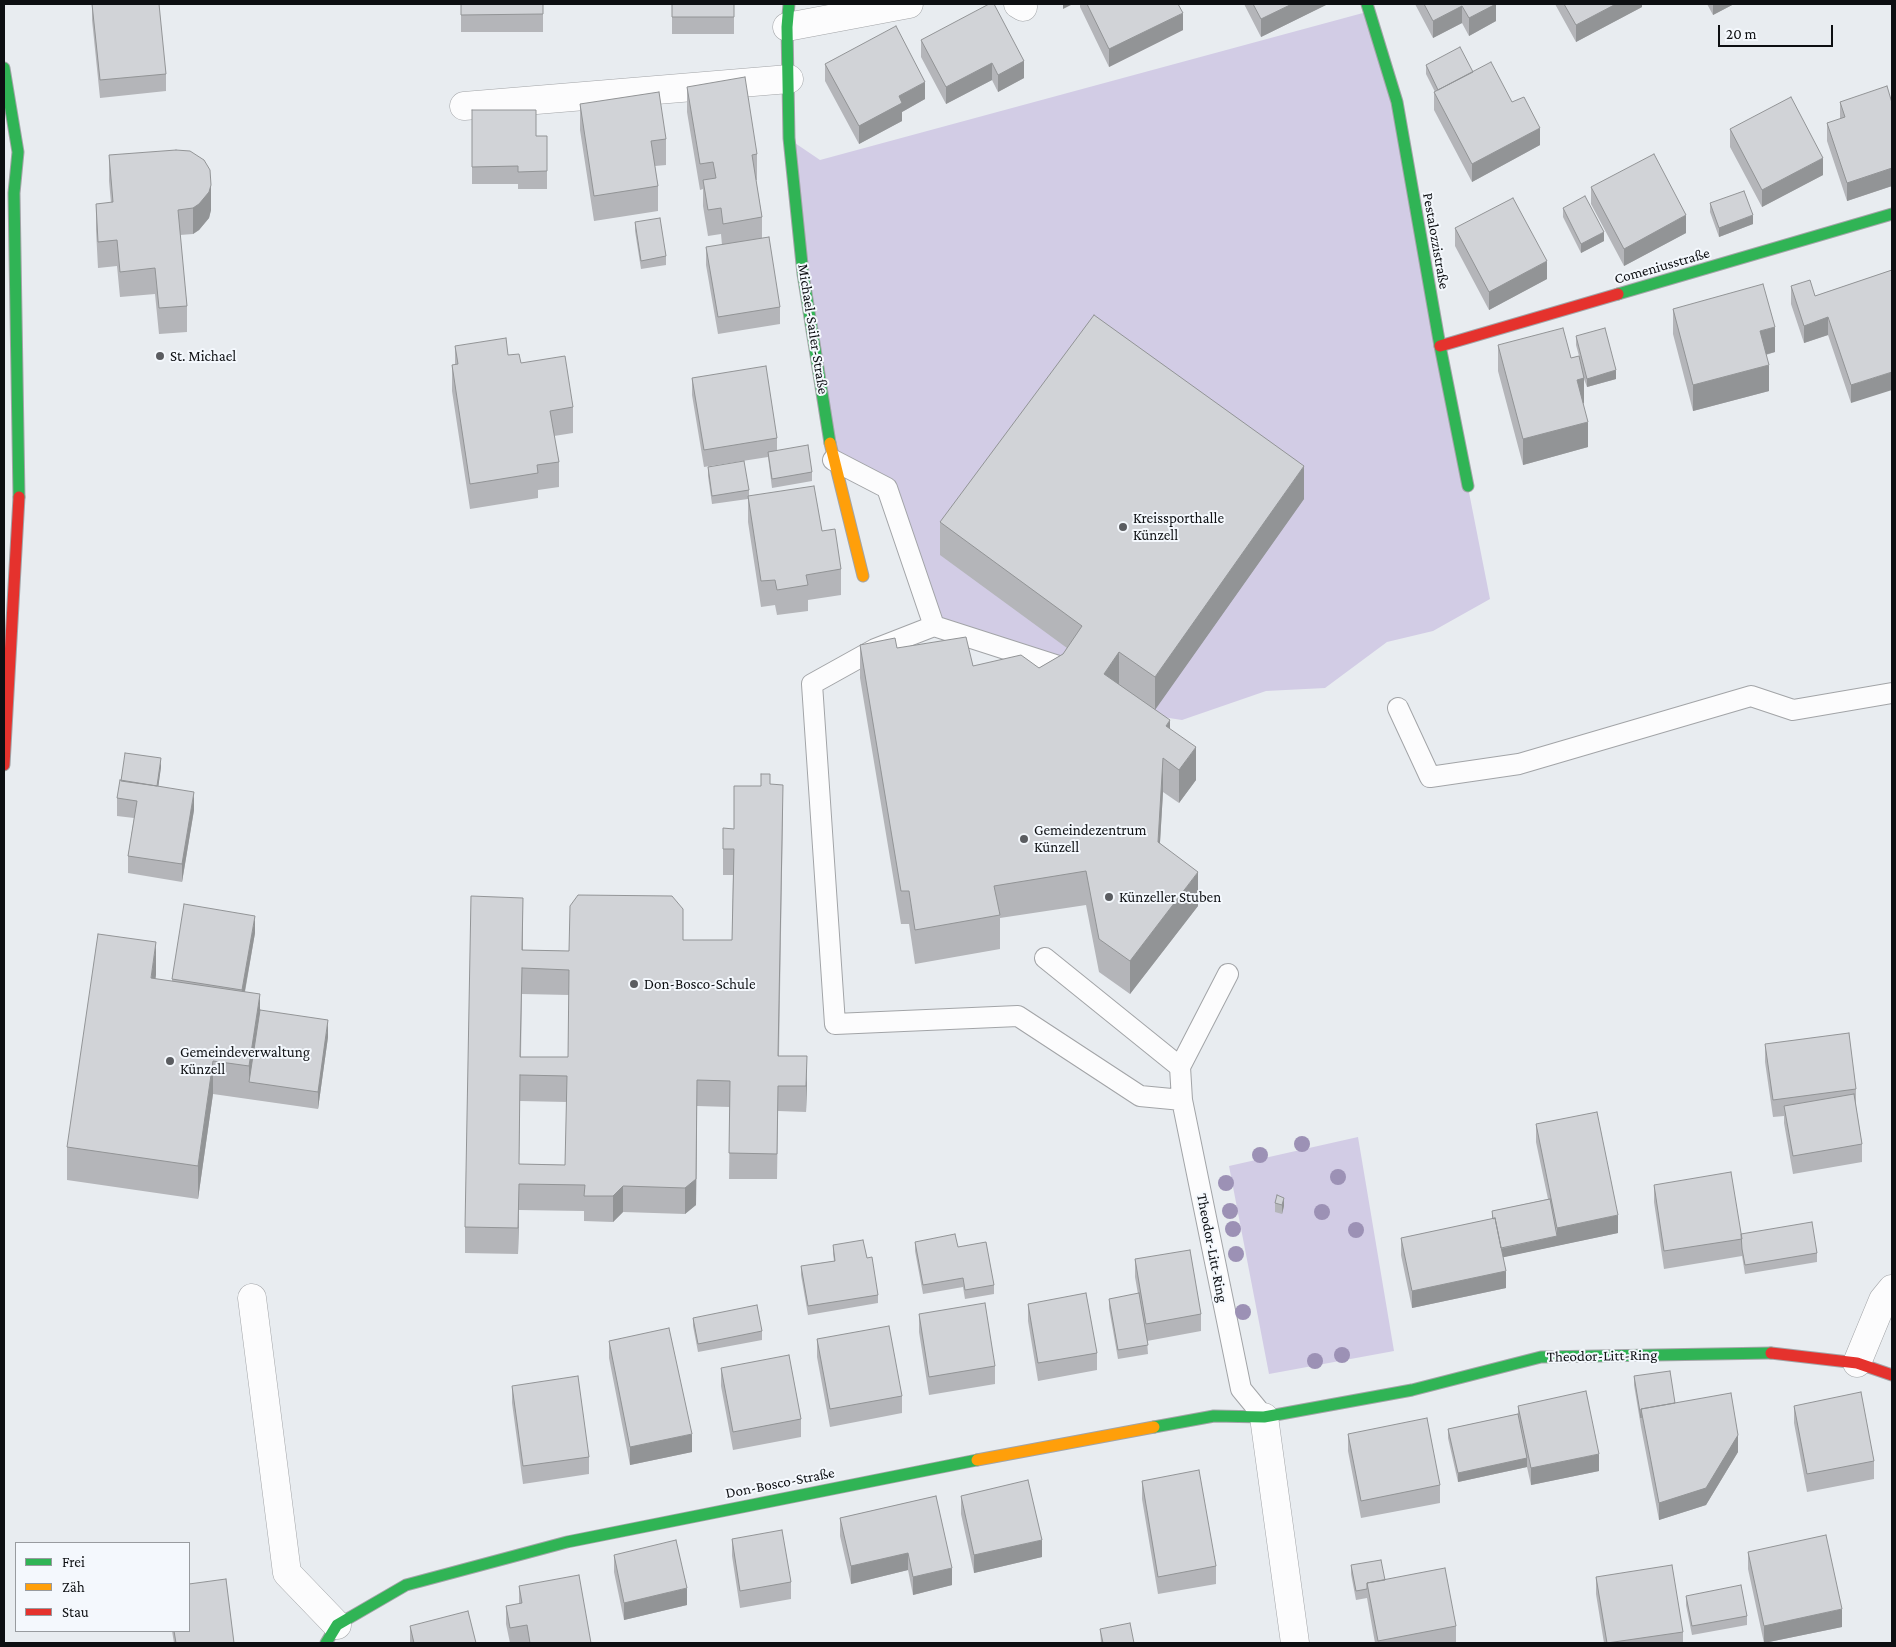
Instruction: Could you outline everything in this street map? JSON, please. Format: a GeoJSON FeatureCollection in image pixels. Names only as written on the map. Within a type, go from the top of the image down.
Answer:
{"type":"FeatureCollection","features":[{"type":"Feature","properties":{"kind":"street","name":"Michael-Sailer-Straße"},"geometry":{"type":"LineString","coordinates":[[863,576],[834,460],[804,274],[789,138],[788,16],[909,4]]}},
{"type":"Feature","properties":{"kind":"street","name":"Pestalozzistraße"},"geometry":{"type":"LineString","coordinates":[[1367,4],[1397,102],[1440,346],[1468,486]]}},
{"type":"Feature","properties":{"kind":"street"},"geometry":{"type":"LineString","coordinates":[[4,68],[18,152],[9,198],[19,518],[4,765]]}},
{"type":"Feature","properties":{"kind":"street"},"geometry":{"type":"LineString","coordinates":[[464,106],[789,79]]}},
{"type":"Feature","properties":{"kind":"street","name":"Comeniusstraße"},"geometry":{"type":"LineString","coordinates":[[1440,346],[1892,214]]}},
{"type":"Feature","properties":{"kind":"street"},"geometry":{"type":"LineString","coordinates":[[1857,1363],[1883,1300],[1892,1289]]}},
{"type":"Feature","properties":{"kind":"street"},"geometry":{"type":"LineString","coordinates":[[252,1298],[287,1573],[332,1634]]}},
{"type":"Feature","properties":{"kind":"street","name":"Theodor-Litt-Ring"},"geometry":{"type":"LineString","coordinates":[[1264,1417],[1412,1390],[1541,1357],[1780,1353],[1857,1363],[1892,1376]]}},
{"type":"Feature","properties":{"kind":"street","name":"Don-Bosco-Straße"},"geometry":{"type":"LineString","coordinates":[[332,1634],[406,1585],[568,1542],[913,1472],[1214,1416],[1264,1417]]}},
{"type":"Feature","properties":{"kind":"street"},"geometry":{"type":"LineString","coordinates":[[1264,1417],[1295,1643]]}},
{"type":"Feature","properties":{"kind":"lane"},"geometry":{"type":"LineString","coordinates":[[834,460],[886,488],[934,626]]}},
{"type":"Feature","properties":{"kind":"lane"},"geometry":{"type":"LineString","coordinates":[[1074,671],[934,626],[875,648],[812,684],[835,1024],[1018,1016],[1140,1096],[1182,1100]]}},
{"type":"Feature","properties":{"kind":"lane"},"geometry":{"type":"LineString","coordinates":[[1398,708],[1430,777],[1519,764],[1750,696],[1793,710],[1892,693]]}},
{"type":"Feature","properties":{"kind":"lane"},"geometry":{"type":"LineString","coordinates":[[1045,958],[1180,1067],[1228,974]]}},
{"type":"Feature","properties":{"kind":"lane","name":"Theodor-Litt-Ring"},"geometry":{"type":"LineString","coordinates":[[1180,1067],[1182,1100],[1241,1389],[1264,1417]]}},
{"type":"Feature","properties":{"kind":"shaded area"},"geometry":{"type":"Polygon","coordinates":[[[1374,10],[1490,599],[1433,631],[1387,642],[1325,688],[1266,691],[1182,720],[1137,713],[934,626],[887,488],[833,461],[789,139],[820,160],[1374,10]]]}},
{"type":"Feature","properties":{"kind":"shaded area"},"geometry":{"type":"Polygon","coordinates":[[[1358,1137],[1394,1351],[1269,1374],[1229,1166],[1358,1137]]]}},
{"type":"Feature","properties":{"kind":"building"},"geometry":{"type":"Polygon","coordinates":[[[92,4],[159,4],[166,74],[100,80],[92,4]]]}},
{"type":"Feature","properties":{"kind":"building"},"geometry":{"type":"Polygon","coordinates":[[[461,4],[543,4],[543,14],[461,15],[461,4]]]}},
{"type":"Feature","properties":{"kind":"building"},"geometry":{"type":"Polygon","coordinates":[[[672,4],[734,4],[734,17],[672,17],[672,4]]]}},
{"type":"Feature","properties":{"kind":"building"},"geometry":{"type":"Polygon","coordinates":[[[989,4],[994,4],[1024,61],[998,75],[992,63],[946,87],[921,40],[989,4]]]}},
{"type":"Feature","properties":{"kind":"building"},"geometry":{"type":"Polygon","coordinates":[[[1087,4],[1178,4],[1183,13],[1109,49],[1087,4]]]}},
{"type":"Feature","properties":{"kind":"building"},"geometry":{"type":"Polygon","coordinates":[[[1253,4],[1292,4],[1261,19],[1253,4]]]}},
{"type":"Feature","properties":{"kind":"building"},"geometry":{"type":"Polygon","coordinates":[[[1424,4],[1496,4],[1469,18],[1462,6],[1433,21],[1424,4]]]}},
{"type":"Feature","properties":{"kind":"building"},"geometry":{"type":"Polygon","coordinates":[[[1564,4],[1616,4],[1576,25],[1564,4]]]}},
{"type":"Feature","properties":{"kind":"building"},"geometry":{"type":"Polygon","coordinates":[[[896,26],[925,82],[899,96],[902,103],[859,126],[825,64],[896,26]]]}},
{"type":"Feature","properties":{"kind":"building"},"geometry":{"type":"Polygon","coordinates":[[[1460,47],[1473,72],[1438,90],[1426,65],[1460,47]]]}},
{"type":"Feature","properties":{"kind":"building"},"geometry":{"type":"Polygon","coordinates":[[[1491,62],[1512,102],[1524,97],[1540,128],[1472,164],[1434,92],[1491,62]]]}},
{"type":"Feature","properties":{"kind":"building"},"geometry":{"type":"Polygon","coordinates":[[[745,77],[757,154],[752,155],[762,217],[723,224],[721,208],[708,210],[703,180],[716,178],[713,162],[700,164],[687,87],[745,77]]]}},
{"type":"Feature","properties":{"kind":"building"},"geometry":{"type":"Polygon","coordinates":[[[1887,86],[1892,103],[1892,168],[1847,183],[1827,123],[1845,117],[1840,102],[1887,86]]]}},
{"type":"Feature","properties":{"kind":"building"},"geometry":{"type":"Polygon","coordinates":[[[659,92],[666,139],[651,141],[658,186],[594,196],[580,104],[659,92]]]}},
{"type":"Feature","properties":{"kind":"building"},"geometry":{"type":"Polygon","coordinates":[[[1791,97],[1823,158],[1762,190],[1730,129],[1791,97]]]}},
{"type":"Feature","properties":{"kind":"building"},"geometry":{"type":"Polygon","coordinates":[[[472,110],[536,110],[536,136],[547,136],[547,171],[518,172],[518,166],[472,167],[472,110]]]}},
{"type":"Feature","properties":{"kind":"building"},"geometry":{"type":"Polygon","coordinates":[[[176,150],[190,151],[204,160],[210,170],[211,185],[209,192],[199,204],[193,208],[178,210],[187,306],[159,308],[155,268],[120,272],[117,240],[98,242],[96,204],[113,202],[109,155],[176,150]]]}},
{"type":"Feature","properties":{"kind":"building"},"geometry":{"type":"Polygon","coordinates":[[[1654,154],[1686,215],[1624,249],[1591,187],[1654,154]]]}},
{"type":"Feature","properties":{"kind":"building"},"geometry":{"type":"Polygon","coordinates":[[[1744,191],[1753,215],[1719,228],[1710,203],[1744,191]]]}},
{"type":"Feature","properties":{"kind":"building"},"geometry":{"type":"Polygon","coordinates":[[[1585,196],[1604,232],[1581,244],[1563,208],[1585,196]]]}},
{"type":"Feature","properties":{"kind":"building"},"geometry":{"type":"Polygon","coordinates":[[[1513,198],[1547,261],[1489,292],[1455,228],[1513,198]]]}},
{"type":"Feature","properties":{"kind":"building"},"geometry":{"type":"Polygon","coordinates":[[[660,218],[666,256],[641,261],[635,222],[660,218]]]}},
{"type":"Feature","properties":{"kind":"building"},"geometry":{"type":"Polygon","coordinates":[[[769,237],[780,307],[718,317],[706,247],[769,237]]]}},
{"type":"Feature","properties":{"kind":"building"},"geometry":{"type":"Polygon","coordinates":[[[1892,270],[1892,372],[1851,385],[1828,317],[1804,326],[1791,286],[1810,280],[1815,296],[1892,270]]]}},
{"type":"Feature","properties":{"kind":"building"},"geometry":{"type":"Polygon","coordinates":[[[1763,284],[1775,327],[1760,331],[1769,365],[1693,385],[1673,309],[1763,284]]]}},
{"type":"Feature","properties":{"kind":"building"},"geometry":{"type":"Polygon","coordinates":[[[1094,315],[1304,466],[1155,677],[1119,652],[1104,674],[1170,720],[1166,726],[1196,747],[1179,770],[1163,758],[1158,842],[1198,872],[1130,961],[1099,939],[1086,871],[994,886],[1000,915],[915,930],[909,891],[901,891],[860,645],[895,638],[897,648],[966,637],[973,666],[1021,655],[1039,668],[1063,654],[1082,626],[940,522],[1094,315]]]}},
{"type":"Feature","properties":{"kind":"building"},"geometry":{"type":"Polygon","coordinates":[[[1563,328],[1571,358],[1579,356],[1584,378],[1577,380],[1588,422],[1523,439],[1498,345],[1563,328]]]}},
{"type":"Feature","properties":{"kind":"building"},"geometry":{"type":"Polygon","coordinates":[[[1605,328],[1616,370],[1587,379],[1576,336],[1605,328]]]}},
{"type":"Feature","properties":{"kind":"building"},"geometry":{"type":"Polygon","coordinates":[[[506,338],[508,355],[519,354],[521,363],[565,356],[573,407],[550,411],[559,462],[537,465],[538,473],[470,484],[452,365],[458,364],[455,346],[506,338]]]}},
{"type":"Feature","properties":{"kind":"building"},"geometry":{"type":"Polygon","coordinates":[[[766,366],[777,438],[704,450],[692,378],[766,366]]]}},
{"type":"Feature","properties":{"kind":"building"},"geometry":{"type":"Polygon","coordinates":[[[808,445],[812,472],[772,479],[768,452],[808,445]]]}},
{"type":"Feature","properties":{"kind":"building"},"geometry":{"type":"Polygon","coordinates":[[[744,461],[749,490],[712,496],[708,467],[744,461]]]}},
{"type":"Feature","properties":{"kind":"building"},"geometry":{"type":"Polygon","coordinates":[[[814,486],[822,531],[835,529],[841,569],[806,575],[808,585],[777,590],[775,580],[761,581],[748,496],[814,486]]]}},
{"type":"Feature","properties":{"kind":"building"},"geometry":{"type":"Polygon","coordinates":[[[125,753],[161,758],[157,786],[121,781],[125,753]]]}},
{"type":"Feature","properties":{"kind":"building"},"geometry":{"type":"Polygon","coordinates":[[[761,774],[770,774],[770,784],[783,785],[778,1056],[807,1056],[806,1086],[778,1086],[777,1154],[729,1153],[730,1081],[697,1080],[696,1179],[685,1188],[623,1186],[613,1196],[584,1196],[585,1185],[519,1184],[518,1228],[465,1227],[471,896],[523,898],[522,950],[569,951],[570,906],[578,895],[672,896],[683,909],[683,940],[732,940],[734,849],[723,849],[723,828],[734,829],[734,786],[761,786],[761,774]],[[522,968],[520,1057],[568,1057],[569,970],[522,968]],[[520,1075],[519,1164],[565,1165],[567,1076],[520,1075]]]}},
{"type":"Feature","properties":{"kind":"building"},"geometry":{"type":"Polygon","coordinates":[[[120,780],[194,792],[182,864],[128,856],[137,801],[117,798],[120,780]]]}},
{"type":"Feature","properties":{"kind":"building"},"geometry":{"type":"Polygon","coordinates":[[[184,904],[255,916],[242,990],[172,979],[184,904]]]}},
{"type":"Feature","properties":{"kind":"building","name":"Gemeindeverwaltung Künzell"},"geometry":{"type":"Polygon","coordinates":[[[98,934],[156,942],[151,978],[260,994],[249,1066],[213,1061],[198,1166],[67,1147],[98,934]]]}},
{"type":"Feature","properties":{"kind":"building"},"geometry":{"type":"Polygon","coordinates":[[[260,1010],[328,1020],[318,1092],[249,1082],[260,1010]]]}},
{"type":"Feature","properties":{"kind":"building"},"geometry":{"type":"Polygon","coordinates":[[[1849,1033],[1856,1089],[1773,1100],[1765,1044],[1849,1033]]]}},
{"type":"Feature","properties":{"kind":"building"},"geometry":{"type":"Polygon","coordinates":[[[1854,1094],[1862,1144],[1793,1156],[1784,1106],[1854,1094]]]}},
{"type":"Feature","properties":{"kind":"building"},"geometry":{"type":"Polygon","coordinates":[[[1597,1112],[1618,1215],[1557,1228],[1536,1124],[1597,1112]]]}},
{"type":"Feature","properties":{"kind":"building"},"geometry":{"type":"Polygon","coordinates":[[[1731,1172],[1742,1239],[1664,1251],[1654,1185],[1731,1172]]]}},
{"type":"Feature","properties":{"kind":"building"},"geometry":{"type":"Polygon","coordinates":[[[1277,1195],[1284,1198],[1282,1205],[1275,1203],[1277,1195]]]}},
{"type":"Feature","properties":{"kind":"building"},"geometry":{"type":"Polygon","coordinates":[[[1550,1199],[1557,1236],[1501,1248],[1492,1211],[1550,1199]]]}},
{"type":"Feature","properties":{"kind":"building"},"geometry":{"type":"Polygon","coordinates":[[[1495,1218],[1506,1271],[1412,1291],[1401,1238],[1495,1218]]]}},
{"type":"Feature","properties":{"kind":"building"},"geometry":{"type":"Polygon","coordinates":[[[1812,1222],[1817,1253],[1745,1265],[1741,1234],[1812,1222]]]}},
{"type":"Feature","properties":{"kind":"building"},"geometry":{"type":"Polygon","coordinates":[[[955,1234],[958,1247],[986,1242],[994,1285],[965,1290],[963,1278],[923,1285],[915,1242],[955,1234]]]}},
{"type":"Feature","properties":{"kind":"building"},"geometry":{"type":"Polygon","coordinates":[[[863,1240],[867,1258],[872,1257],[878,1295],[808,1306],[801,1266],[835,1261],[833,1245],[863,1240]]]}},
{"type":"Feature","properties":{"kind":"building"},"geometry":{"type":"Polygon","coordinates":[[[1190,1250],[1201,1314],[1146,1324],[1135,1259],[1190,1250]]]}},
{"type":"Feature","properties":{"kind":"building"},"geometry":{"type":"Polygon","coordinates":[[[1086,1293],[1097,1353],[1038,1363],[1028,1304],[1086,1293]]]}},
{"type":"Feature","properties":{"kind":"building"},"geometry":{"type":"Polygon","coordinates":[[[1139,1293],[1148,1345],[1118,1350],[1109,1299],[1139,1293]]]}},
{"type":"Feature","properties":{"kind":"building"},"geometry":{"type":"Polygon","coordinates":[[[985,1303],[995,1366],[929,1377],[919,1314],[985,1303]]]}},
{"type":"Feature","properties":{"kind":"building"},"geometry":{"type":"Polygon","coordinates":[[[757,1305],[762,1331],[698,1344],[693,1318],[757,1305]]]}},
{"type":"Feature","properties":{"kind":"building"},"geometry":{"type":"Polygon","coordinates":[[[889,1326],[902,1396],[830,1409],[817,1339],[889,1326]]]}},
{"type":"Feature","properties":{"kind":"building"},"geometry":{"type":"Polygon","coordinates":[[[669,1328],[692,1434],[630,1447],[609,1341],[669,1328]]]}},
{"type":"Feature","properties":{"kind":"building"},"geometry":{"type":"Polygon","coordinates":[[[789,1355],[801,1419],[733,1432],[721,1368],[789,1355]]]}},
{"type":"Feature","properties":{"kind":"building"},"geometry":{"type":"Polygon","coordinates":[[[1670,1371],[1675,1403],[1641,1409],[1641,1418],[1634,1376],[1670,1371]]]}},
{"type":"Feature","properties":{"kind":"building"},"geometry":{"type":"Polygon","coordinates":[[[578,1376],[589,1457],[523,1466],[512,1386],[578,1376]]]}},
{"type":"Feature","properties":{"kind":"building"},"geometry":{"type":"Polygon","coordinates":[[[1586,1391],[1599,1454],[1531,1468],[1518,1406],[1586,1391]]]}},
{"type":"Feature","properties":{"kind":"building"},"geometry":{"type":"Polygon","coordinates":[[[1861,1392],[1874,1461],[1807,1474],[1794,1406],[1861,1392]]]}},
{"type":"Feature","properties":{"kind":"building"},"geometry":{"type":"Polygon","coordinates":[[[1731,1393],[1738,1435],[1706,1488],[1659,1503],[1641,1409],[1731,1393]]]}},
{"type":"Feature","properties":{"kind":"building"},"geometry":{"type":"Polygon","coordinates":[[[1518,1414],[1527,1458],[1458,1473],[1448,1429],[1518,1414]]]}},
{"type":"Feature","properties":{"kind":"building"},"geometry":{"type":"Polygon","coordinates":[[[1427,1418],[1440,1485],[1361,1501],[1348,1434],[1427,1418]]]}},
{"type":"Feature","properties":{"kind":"building"},"geometry":{"type":"Polygon","coordinates":[[[1199,1470],[1216,1566],[1158,1577],[1142,1481],[1199,1470]]]}},
{"type":"Feature","properties":{"kind":"building"},"geometry":{"type":"Polygon","coordinates":[[[1028,1480],[1042,1540],[974,1555],[961,1496],[1028,1480]]]}},
{"type":"Feature","properties":{"kind":"building"},"geometry":{"type":"Polygon","coordinates":[[[936,1496],[952,1568],[913,1577],[908,1553],[851,1566],[840,1518],[936,1496]]]}},
{"type":"Feature","properties":{"kind":"building"},"geometry":{"type":"Polygon","coordinates":[[[782,1530],[791,1582],[740,1591],[732,1539],[782,1530]]]}},
{"type":"Feature","properties":{"kind":"building"},"geometry":{"type":"Polygon","coordinates":[[[1826,1535],[1842,1609],[1764,1626],[1748,1552],[1826,1535]]]}},
{"type":"Feature","properties":{"kind":"building"},"geometry":{"type":"Polygon","coordinates":[[[676,1540],[687,1588],[624,1603],[614,1555],[676,1540]]]}},
{"type":"Feature","properties":{"kind":"building"},"geometry":{"type":"Polygon","coordinates":[[[1381,1560],[1385,1580],[1367,1583],[1367,1589],[1356,1591],[1351,1565],[1381,1560]]]}},
{"type":"Feature","properties":{"kind":"building"},"geometry":{"type":"Polygon","coordinates":[[[1672,1565],[1683,1632],[1607,1643],[1596,1577],[1672,1565]]]}},
{"type":"Feature","properties":{"kind":"building"},"geometry":{"type":"Polygon","coordinates":[[[1445,1568],[1456,1626],[1378,1641],[1367,1583],[1445,1568]]]}},
{"type":"Feature","properties":{"kind":"building"},"geometry":{"type":"Polygon","coordinates":[[[579,1575],[591,1643],[530,1643],[527,1625],[510,1628],[506,1606],[522,1603],[519,1586],[579,1575]]]}},
{"type":"Feature","properties":{"kind":"building"},"geometry":{"type":"Polygon","coordinates":[[[226,1579],[234,1643],[176,1643],[174,1632],[190,1632],[190,1584],[226,1579]]]}},
{"type":"Feature","properties":{"kind":"building"},"geometry":{"type":"Polygon","coordinates":[[[1741,1585],[1747,1616],[1692,1626],[1686,1596],[1741,1585]]]}},
{"type":"Feature","properties":{"kind":"building"},"geometry":{"type":"Polygon","coordinates":[[[468,1611],[476,1643],[414,1643],[410,1626],[468,1611]]]}},
{"type":"Feature","properties":{"kind":"building"},"geometry":{"type":"Polygon","coordinates":[[[1130,1623],[1134,1643],[1103,1643],[1100,1629],[1130,1623]]]}},
{"type":"Feature","properties":{"kind":"traffic: fast"},"geometry":{"type":"LineString","coordinates":[[789,4],[787,27],[789,138],[803,274],[830,443]]}},
{"type":"Feature","properties":{"kind":"traffic: fast"},"geometry":{"type":"LineString","coordinates":[[1367,4],[1397,102],[1440,346],[1468,486]]}},
{"type":"Feature","properties":{"kind":"traffic: fast"},"geometry":{"type":"LineString","coordinates":[[4,68],[18,152],[14,193],[19,497]]}},
{"type":"Feature","properties":{"kind":"traffic: fast"},"geometry":{"type":"LineString","coordinates":[[1618,294],[1892,214]]}},
{"type":"Feature","properties":{"kind":"traffic: fast"},"geometry":{"type":"LineString","coordinates":[[1154,1427],[1214,1416],[1264,1417],[1412,1390],[1541,1357],[1771,1353]]}},
{"type":"Feature","properties":{"kind":"traffic: fast"},"geometry":{"type":"LineString","coordinates":[[326,1643],[337,1625],[406,1585],[567,1542],[977,1460]]}},
{"type":"Feature","properties":{"kind":"traffic: slow"},"geometry":{"type":"LineString","coordinates":[[830,443],[863,576]]}},
{"type":"Feature","properties":{"kind":"traffic: slow"},"geometry":{"type":"LineString","coordinates":[[977,1460],[1154,1427]]}},
{"type":"Feature","properties":{"kind":"traffic: jam"},"geometry":{"type":"LineString","coordinates":[[1440,346],[1618,294]]}},
{"type":"Feature","properties":{"kind":"traffic: jam"},"geometry":{"type":"LineString","coordinates":[[4,765],[19,497]]}},
{"type":"Feature","properties":{"kind":"traffic: jam"},"geometry":{"type":"LineString","coordinates":[[1771,1353],[1857,1363],[1892,1375]]}},
{"type":"Feature","properties":{"kind":"place","name":"St. Michael"},"geometry":{"type":"Point","coordinates":[160,356]}},
{"type":"Feature","properties":{"kind":"place","name":"Kreissporthalle Künzell"},"geometry":{"type":"Point","coordinates":[1123,527]}},
{"type":"Feature","properties":{"kind":"place","name":"Gemeindezentrum Künzell"},"geometry":{"type":"Point","coordinates":[1024,839]}},
{"type":"Feature","properties":{"kind":"place","name":"Künzeller Stuben"},"geometry":{"type":"Point","coordinates":[1109,897]}},
{"type":"Feature","properties":{"kind":"place","name":"Don-Bosco-Schule"},"geometry":{"type":"Point","coordinates":[634,984]}},
{"type":"Feature","properties":{"kind":"place","name":"Gemeindeverwaltung Künzell"},"geometry":{"type":"Point","coordinates":[170,1061]}}]}
